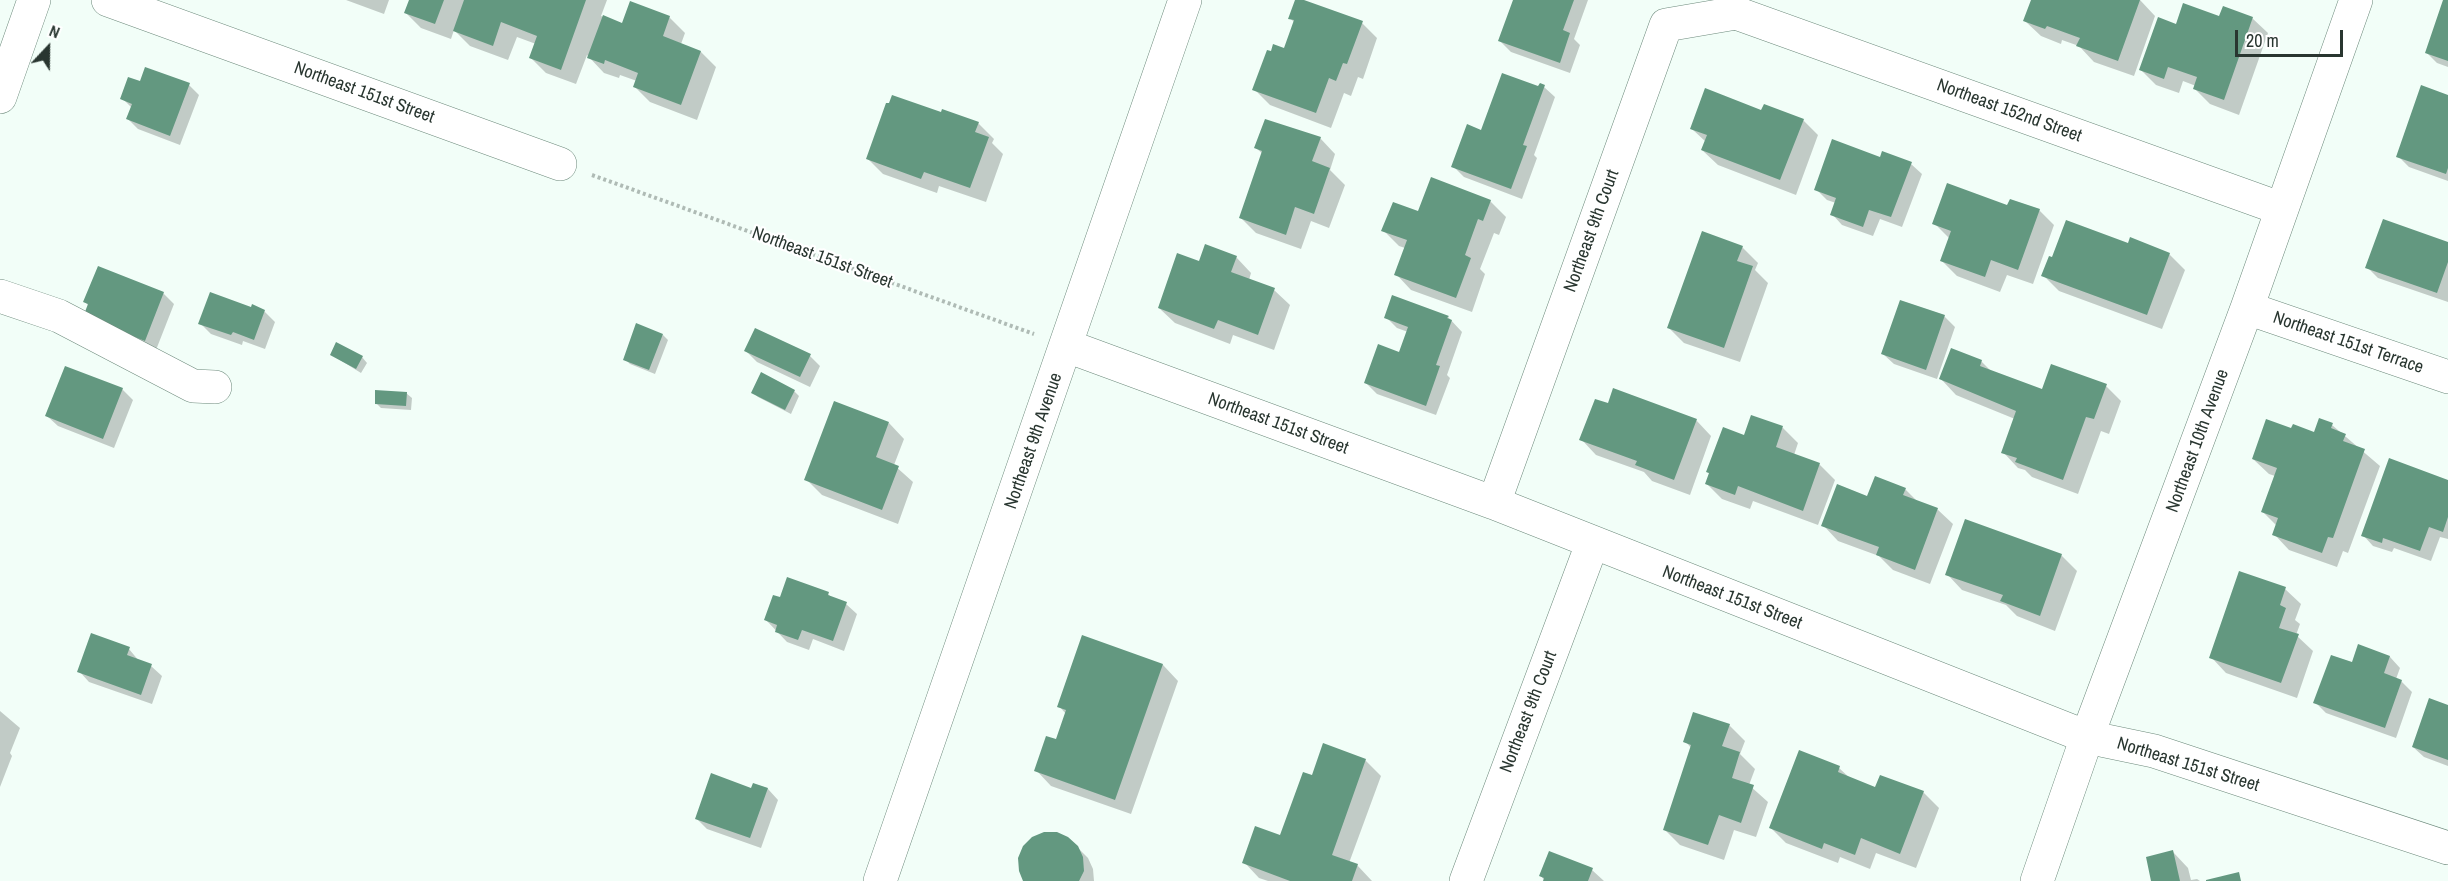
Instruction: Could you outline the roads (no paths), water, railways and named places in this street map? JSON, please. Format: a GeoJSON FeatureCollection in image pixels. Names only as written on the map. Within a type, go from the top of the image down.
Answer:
{"type":"FeatureCollection","features":[{"type":"Feature","properties":{"kind":"street"},"geometry":{"type":"LineString","coordinates":[[0,97],[34,0]]}},
{"type":"Feature","properties":{"kind":"street","name":"Northeast 151st Street"},"geometry":{"type":"LineString","coordinates":[[108,0],[560,164]]}},
{"type":"Feature","properties":{"kind":"street","name":"Northeast 9th Avenue"},"geometry":{"type":"LineString","coordinates":[[880,881],[1185,0]]}},
{"type":"Feature","properties":{"kind":"street","name":"Northeast 10th Avenue"},"geometry":{"type":"LineString","coordinates":[[2037,881],[2087,736],[2247,308],[2356,0]]}},
{"type":"Feature","properties":{"kind":"street","name":"Northeast 152nd Street"},"geometry":{"type":"LineString","coordinates":[[1736,13],[2282,209]]}},
{"type":"Feature","properties":{"kind":"street","name":"Northeast 9th Court"},"geometry":{"type":"LineString","coordinates":[[1494,503],[1666,25],[1736,13]]}},
{"type":"Feature","properties":{"kind":"street"},"geometry":{"type":"LineString","coordinates":[[0,296],[58,316],[193,386],[215,387]]}},
{"type":"Feature","properties":{"kind":"street","name":"Northeast 151st Terrace"},"geometry":{"type":"LineString","coordinates":[[2247,308],[2448,377]]}},
{"type":"Feature","properties":{"kind":"street","name":"Northeast 151st Street"},"geometry":{"type":"LineString","coordinates":[[1067,346],[1494,503],[1592,544],[2087,736],[2154,751],[2448,848]]}},
{"type":"Feature","properties":{"kind":"street","name":"Northeast 9th Court"},"geometry":{"type":"LineString","coordinates":[[1466,881],[1592,544]]}}]}
